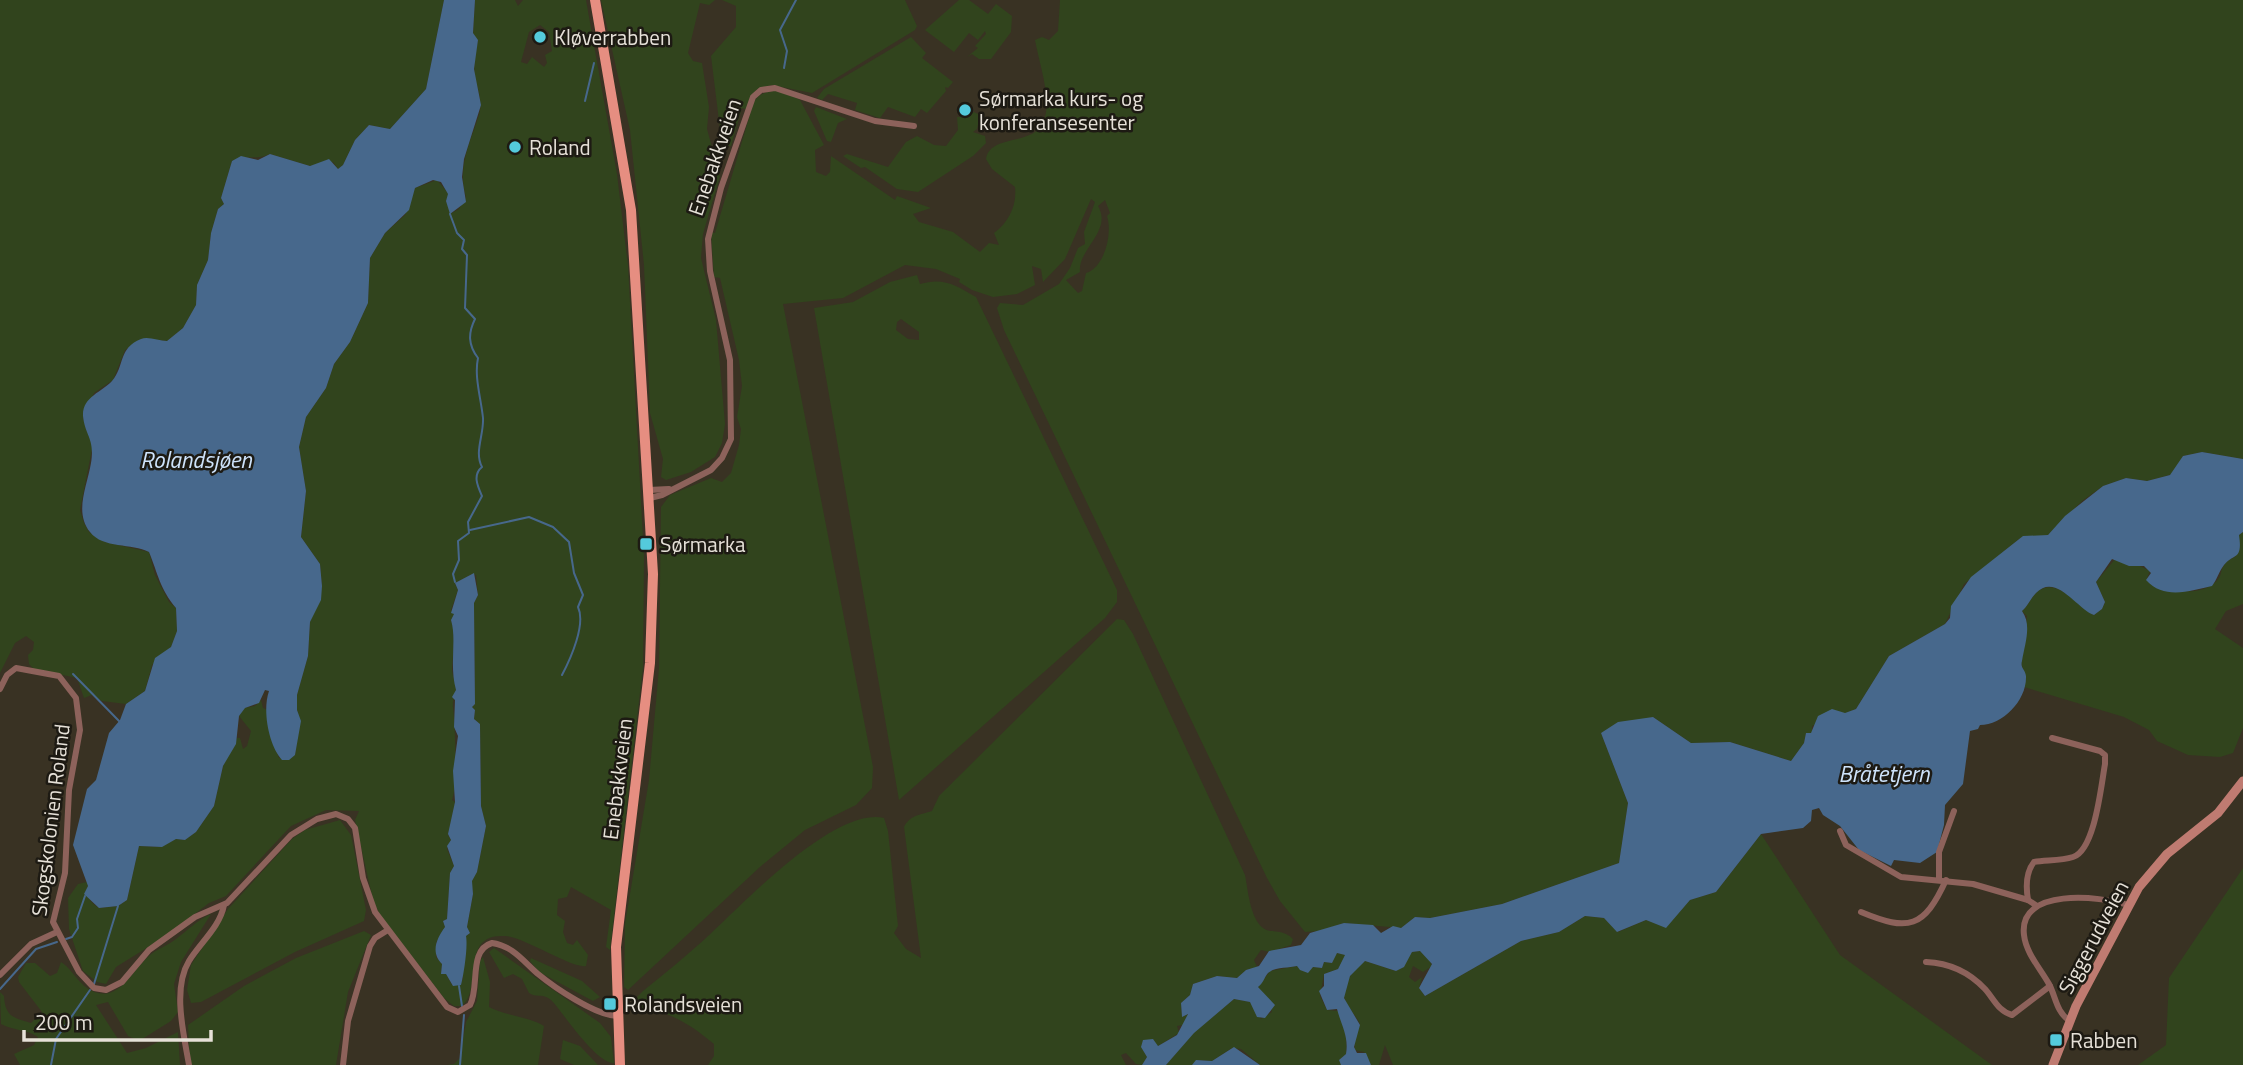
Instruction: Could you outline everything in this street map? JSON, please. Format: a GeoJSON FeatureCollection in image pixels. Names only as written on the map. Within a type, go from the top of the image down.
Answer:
{"type":"FeatureCollection","features":[{"type":"Feature","properties":{"kind":"main road","name":"Enebakkveien"},"geometry":{"type":"LineString","coordinates":[[594,0],[629,189],[649,494],[652,631],[616,947],[620,1065]]}},
{"type":"Feature","properties":{"kind":"main road","name":"Siggerudveien"},"geometry":{"type":"LineString","coordinates":[[2053,1065],[2070,1021],[2128,905],[2154,868],[2218,813],[2243,780]]}},
{"type":"Feature","properties":{"kind":"street","name":"Enebakkveien"},"geometry":{"type":"LineString","coordinates":[[649,494],[671,489],[714,468],[731,439],[729,351],[710,271],[708,239],[753,97],[761,90],[775,88],[875,121],[914,126]]}},
{"type":"Feature","properties":{"kind":"street","name":"Skogskolonien Roland"},"geometry":{"type":"LineString","coordinates":[[0,689],[9,673],[18,668],[59,676],[71,688],[78,703],[80,735],[69,790],[65,873],[53,913],[57,932],[31,944],[0,975]]}},
{"type":"Feature","properties":{"kind":"street"},"geometry":{"type":"LineString","coordinates":[[2028,900],[2028,878],[2034,862],[2074,857],[2085,847],[2105,764],[2105,755],[2100,751],[2052,738]]}},
{"type":"Feature","properties":{"kind":"street"},"geometry":{"type":"LineString","coordinates":[[1861,912],[1907,926],[1916,923],[1933,908],[1942,880],[1938,852],[1954,811]]}},
{"type":"Feature","properties":{"kind":"street"},"geometry":{"type":"LineString","coordinates":[[57,932],[69,948],[84,980],[94,988],[106,990],[122,982],[146,953],[191,920],[224,905],[291,835],[317,819],[336,814],[348,820],[355,828],[368,896],[388,930],[444,1004],[454,1011],[465,1010],[472,1001],[479,957],[484,947],[492,943],[513,951],[555,986],[602,1013],[617,1016]]}},
{"type":"Feature","properties":{"kind":"street"},"geometry":{"type":"LineString","coordinates":[[1840,831],[1846,845],[1888,872],[1913,878],[1995,888],[2037,906]]}},
{"type":"Feature","properties":{"kind":"street"},"geometry":{"type":"LineString","coordinates":[[2070,1021],[2061,1014],[2050,986],[2024,939],[2025,922],[2037,906],[2049,900],[2072,898],[2128,905]]}},
{"type":"Feature","properties":{"kind":"street"},"geometry":{"type":"LineString","coordinates":[[189,1065],[181,1016],[184,975],[189,960],[221,916],[224,905]]}},
{"type":"Feature","properties":{"kind":"street"},"geometry":{"type":"LineString","coordinates":[[343,1065],[348,1021],[370,946],[375,938],[388,930]]}},
{"type":"Feature","properties":{"kind":"street"},"geometry":{"type":"LineString","coordinates":[[1926,962],[1949,965],[1963,972],[2008,1014],[2017,1012],[2050,986]]}},
{"type":"Feature","properties":{"kind":"green space"},"geometry":{"type":"Polygon","coordinates":[[[0,0],[444,0],[426,89],[390,129],[369,125],[355,140],[343,165],[338,169],[333,162],[310,166],[270,154],[232,161],[221,198],[224,204],[218,209],[211,233],[208,260],[197,285],[196,305],[183,328],[167,341],[141,339],[125,350],[113,380],[94,393],[83,418],[93,444],[80,510],[84,523],[89,532],[105,542],[149,552],[155,575],[169,602],[176,608],[177,631],[171,647],[152,665],[145,691],[126,704],[102,701],[92,695],[84,698],[77,678],[34,669],[29,664],[28,655],[33,650],[34,642],[26,636],[15,643],[0,673],[0,0]]]}},
{"type":"Feature","properties":{"kind":"green space"},"geometry":{"type":"Polygon","coordinates":[[[475,0],[515,0],[518,6],[523,0],[586,0],[617,174],[628,266],[644,555],[643,667],[610,950],[606,947],[611,910],[571,887],[567,897],[558,899],[557,915],[565,921],[563,932],[567,943],[573,945],[577,940],[588,955],[586,966],[570,963],[513,938],[491,937],[482,943],[477,952],[468,997],[462,1006],[454,1006],[444,998],[380,915],[373,900],[355,820],[359,811],[326,810],[291,826],[226,896],[209,903],[166,936],[116,967],[106,984],[97,982],[83,971],[69,929],[68,898],[78,884],[87,882],[89,899],[99,908],[118,906],[127,900],[139,846],[159,847],[176,839],[185,840],[196,832],[214,806],[223,766],[237,738],[240,738],[243,749],[247,746],[251,731],[239,716],[244,708],[255,706],[261,700],[263,708],[268,710],[270,732],[279,758],[295,755],[300,721],[297,695],[308,656],[310,622],[322,586],[320,564],[301,537],[306,491],[299,447],[306,417],[326,388],[334,364],[350,342],[368,303],[370,258],[385,233],[405,215],[415,188],[437,180],[449,194],[446,201],[452,213],[459,209],[466,197],[464,165],[480,106],[474,73],[478,40],[473,36],[475,0]],[[540,25],[529,32],[521,62],[527,64],[532,57],[544,67],[547,63],[545,55],[552,51],[549,32],[540,25]],[[472,574],[455,583],[458,590],[451,610],[455,614],[451,620],[454,637],[452,672],[456,690],[453,704],[455,769],[452,800],[455,802],[448,835],[451,840],[447,849],[454,866],[450,873],[447,919],[443,921],[445,927],[436,943],[436,957],[442,964],[441,972],[446,974],[452,985],[463,979],[466,936],[470,933],[467,927],[473,894],[471,881],[477,872],[486,826],[481,806],[480,724],[474,719],[475,710],[472,707],[475,704],[474,603],[478,595],[476,575],[472,574]]]}},
{"type":"Feature","properties":{"kind":"green space"},"geometry":{"type":"Polygon","coordinates":[[[601,0],[715,0],[709,5],[700,3],[688,53],[693,61],[702,63],[709,107],[707,129],[720,176],[703,234],[701,258],[716,320],[725,424],[722,443],[715,457],[691,472],[666,480],[661,477],[663,459],[650,413],[644,265],[630,130],[601,0]]]}},
{"type":"Feature","properties":{"kind":"green space"},"geometry":{"type":"Polygon","coordinates":[[[722,0],[905,0],[917,26],[915,30],[812,93],[772,85],[757,89],[746,109],[742,108],[731,146],[726,146],[721,137],[711,56],[736,27],[736,6],[722,0]]]}},
{"type":"Feature","properties":{"kind":"green space"},"geometry":{"type":"Polygon","coordinates":[[[959,0],[969,0],[988,14],[996,4],[1012,16],[1011,32],[991,59],[979,59],[972,54],[967,57],[978,48],[975,46],[986,34],[985,31],[978,40],[969,33],[954,52],[925,30],[959,0]]]}},
{"type":"Feature","properties":{"kind":"green space"},"geometry":{"type":"Polygon","coordinates":[[[1060,0],[2243,0],[2243,459],[2202,452],[2183,456],[2173,474],[2147,481],[2126,478],[2103,486],[2082,501],[2048,535],[2019,539],[1964,584],[1945,624],[1889,656],[1856,709],[1812,726],[1812,733],[1806,733],[1804,743],[1791,761],[1730,742],[1691,743],[1653,717],[1601,733],[1628,803],[1619,863],[1502,904],[1430,918],[1415,917],[1401,928],[1344,923],[1320,931],[1305,932],[1280,901],[1267,878],[1004,330],[997,308],[1000,303],[1023,305],[1059,284],[1070,268],[1078,248],[1085,244],[1084,232],[1095,202],[1091,199],[1065,259],[1043,282],[1041,269],[1032,266],[1035,285],[1017,294],[993,297],[972,290],[959,282],[960,279],[936,269],[905,265],[843,298],[783,304],[873,767],[872,788],[856,805],[805,830],[761,866],[628,990],[624,987],[625,924],[649,780],[659,668],[661,507],[670,495],[711,478],[722,482],[731,473],[739,445],[741,429],[737,417],[742,386],[739,360],[720,278],[714,277],[711,232],[715,233],[754,101],[770,91],[788,94],[800,100],[824,145],[815,150],[816,172],[826,176],[830,172],[831,156],[895,200],[897,196],[931,208],[913,214],[919,222],[953,232],[980,252],[989,243],[999,245],[994,233],[1008,218],[1015,193],[1015,187],[992,169],[986,159],[995,146],[1030,135],[1043,123],[1046,93],[1035,40],[1042,37],[1049,40],[1058,31],[1060,0]],[[1105,200],[1098,206],[1101,224],[1084,256],[1080,272],[1066,280],[1078,293],[1082,291],[1086,273],[1098,265],[1106,249],[1109,232],[1107,216],[1110,213],[1105,200]]]}},
{"type":"Feature","properties":{"kind":"green space"},"geometry":{"type":"Polygon","coordinates":[[[911,37],[926,53],[922,58],[953,82],[948,88],[945,87],[946,91],[927,113],[921,109],[915,117],[888,107],[880,118],[855,110],[857,103],[828,94],[822,100],[817,98],[824,89],[911,37]]]}},
{"type":"Feature","properties":{"kind":"green space"},"geometry":{"type":"Polygon","coordinates":[[[816,107],[847,119],[838,123],[831,142],[827,141],[814,111],[816,107]]]}},
{"type":"Feature","properties":{"kind":"green space"},"geometry":{"type":"Polygon","coordinates":[[[974,112],[980,115],[977,129],[973,132],[985,136],[986,143],[973,156],[918,192],[897,189],[843,156],[847,154],[888,167],[906,142],[917,136],[934,145],[946,146],[958,130],[957,117],[967,117],[974,112]]]}},
{"type":"Feature","properties":{"kind":"green space"},"geometry":{"type":"Polygon","coordinates":[[[917,275],[920,284],[936,281],[949,283],[976,297],[1117,590],[1117,602],[1105,618],[899,800],[814,308],[853,302],[890,282],[917,275]],[[901,319],[897,322],[896,330],[908,339],[919,340],[919,332],[901,319]]]}},
{"type":"Feature","properties":{"kind":"green space"},"geometry":{"type":"Polygon","coordinates":[[[2243,532],[2243,604],[2226,611],[2215,629],[2243,648],[2243,728],[2233,753],[2220,757],[2188,755],[2157,741],[2149,730],[2124,717],[2024,687],[2026,678],[2021,663],[2027,616],[2022,611],[2036,593],[2051,587],[2059,590],[2094,615],[2102,609],[2105,602],[2096,582],[2116,558],[2129,566],[2136,564],[2150,571],[2147,578],[2156,588],[2182,591],[2206,588],[2219,578],[2222,568],[2236,555],[2239,535],[2243,532]]]}},
{"type":"Feature","properties":{"kind":"green space"},"geometry":{"type":"Polygon","coordinates":[[[1117,619],[1124,620],[1133,634],[1245,875],[1255,918],[1266,930],[1285,933],[1293,939],[1291,945],[1270,952],[1261,950],[1254,960],[1257,967],[1246,970],[1237,978],[1217,976],[1193,984],[1190,995],[1181,1003],[1182,1017],[1188,1014],[1183,1025],[1177,1026],[1179,1033],[1158,1046],[1142,1048],[1147,1057],[1142,1065],[1136,1064],[1126,1053],[1121,1055],[1126,1065],[708,1065],[714,1056],[714,1044],[695,1030],[665,1013],[631,1009],[631,1003],[643,991],[789,862],[840,827],[863,818],[884,818],[888,831],[898,926],[894,933],[906,949],[921,958],[904,827],[906,823],[932,811],[939,796],[1117,619]]]}},
{"type":"Feature","properties":{"kind":"green space"},"geometry":{"type":"Polygon","coordinates":[[[340,820],[351,835],[366,910],[364,921],[295,952],[201,1002],[191,1003],[187,990],[191,965],[228,909],[292,839],[305,830],[340,820]]]}},
{"type":"Feature","properties":{"kind":"green space"},"geometry":{"type":"Polygon","coordinates":[[[1761,834],[1840,955],[1992,1065],[1393,1065],[1385,1045],[1379,1065],[1371,1065],[1364,1052],[1355,1050],[1354,1040],[1360,1024],[1345,1000],[1344,989],[1353,973],[1365,961],[1396,971],[1412,952],[1420,951],[1432,966],[1423,972],[1413,966],[1409,977],[1415,982],[1422,977],[1419,988],[1425,996],[1521,941],[1559,932],[1585,916],[1604,918],[1618,932],[1646,920],[1666,927],[1690,900],[1716,892],[1761,834]]]}},
{"type":"Feature","properties":{"kind":"green space"},"geometry":{"type":"Polygon","coordinates":[[[2243,868],[2243,1065],[2138,1065],[2166,1045],[2169,978],[2243,868]]]}},
{"type":"Feature","properties":{"kind":"green space"},"geometry":{"type":"Polygon","coordinates":[[[211,914],[181,962],[174,984],[178,1012],[171,1021],[139,1041],[128,1036],[108,1002],[96,1005],[127,1053],[146,1048],[178,1032],[180,1065],[20,1065],[14,1054],[34,1045],[38,1037],[1,1024],[0,992],[4,996],[8,1012],[15,1018],[31,1023],[42,1012],[19,982],[18,977],[26,963],[35,963],[50,976],[57,973],[61,962],[86,987],[106,994],[126,982],[151,954],[211,914]]]}},
{"type":"Feature","properties":{"kind":"green space"},"geometry":{"type":"Polygon","coordinates":[[[364,931],[371,935],[348,992],[336,1065],[190,1065],[188,1025],[244,986],[296,958],[364,931]]]}},
{"type":"Feature","properties":{"kind":"green space"},"geometry":{"type":"Polygon","coordinates":[[[494,948],[600,1023],[611,1037],[614,1063],[590,1048],[550,999],[529,993],[522,979],[513,974],[504,978],[489,952],[494,948]]]}},
{"type":"Feature","properties":{"kind":"green space"},"geometry":{"type":"Polygon","coordinates":[[[1336,953],[1346,955],[1338,969],[1324,974],[1320,996],[1327,1010],[1338,1011],[1344,1027],[1346,1054],[1340,1060],[1341,1065],[1260,1065],[1241,1049],[1232,1048],[1212,1061],[1197,1060],[1192,1065],[1166,1065],[1194,1032],[1234,999],[1250,1002],[1261,1019],[1272,1012],[1268,999],[1258,987],[1270,971],[1297,966],[1306,972],[1313,967],[1322,968],[1324,962],[1332,963],[1336,953]]]}},
{"type":"Feature","properties":{"kind":"green space"},"geometry":{"type":"Polygon","coordinates":[[[483,957],[490,982],[489,1007],[544,1026],[538,1065],[447,1065],[454,1064],[460,1058],[466,1022],[477,1001],[480,961],[483,957]]]}},
{"type":"Feature","properties":{"kind":"green space"},"geometry":{"type":"Polygon","coordinates":[[[531,958],[582,981],[600,997],[593,1001],[539,972],[530,961],[531,958]]]}},
{"type":"Feature","properties":{"kind":"green space"},"geometry":{"type":"Polygon","coordinates":[[[563,1040],[580,1046],[598,1065],[574,1065],[560,1059],[563,1040]]]}},
{"type":"Feature","properties":{"kind":"water","name":"Rolandsjøen"},"geometry":{"type":"Polygon","coordinates":[[[444,0],[475,0],[473,33],[478,40],[474,69],[481,105],[464,159],[462,177],[466,202],[450,214],[446,201],[448,194],[441,182],[433,180],[415,188],[409,210],[385,233],[370,258],[368,303],[350,342],[334,364],[326,388],[306,417],[299,447],[306,491],[301,537],[320,564],[322,586],[321,600],[310,622],[308,656],[297,695],[297,710],[301,721],[295,755],[289,760],[282,760],[277,754],[270,737],[267,718],[269,691],[265,690],[259,703],[245,708],[239,716],[236,744],[223,766],[214,806],[196,832],[185,840],[176,839],[162,847],[139,846],[127,900],[118,906],[99,908],[84,894],[88,886],[73,845],[87,789],[96,780],[109,733],[120,720],[126,704],[145,691],[155,658],[171,647],[177,631],[176,608],[163,588],[149,552],[102,541],[90,532],[85,524],[82,508],[92,455],[91,442],[84,423],[84,409],[89,399],[112,381],[129,347],[147,338],[167,341],[183,328],[196,305],[197,285],[208,260],[211,233],[218,209],[224,204],[221,198],[232,161],[241,156],[258,160],[270,154],[310,166],[329,159],[338,169],[343,165],[355,140],[369,125],[390,129],[426,89],[444,0]]]}},
{"type":"Feature","properties":{"kind":"water","name":"Bråtetjern"},"geometry":{"type":"Polygon","coordinates":[[[2202,452],[2243,459],[2243,532],[2239,535],[2238,553],[2227,561],[2212,586],[2179,592],[2153,586],[2146,580],[2151,573],[2144,566],[2129,566],[2112,559],[2096,582],[2105,602],[2102,609],[2094,615],[2059,589],[2044,588],[2036,593],[2022,611],[2027,628],[2022,663],[2026,676],[2022,694],[2005,716],[1970,731],[1963,784],[1945,805],[1944,825],[1937,852],[1920,863],[1894,860],[1891,866],[1859,850],[1840,826],[1823,815],[1819,808],[1812,810],[1811,821],[1803,828],[1761,834],[1716,892],[1690,900],[1666,928],[1646,920],[1617,932],[1604,918],[1585,916],[1559,932],[1521,941],[1425,996],[1419,988],[1432,964],[1420,951],[1412,952],[1404,967],[1396,971],[1365,961],[1350,976],[1344,998],[1360,1025],[1354,1047],[1357,1053],[1366,1053],[1371,1065],[1341,1065],[1339,1060],[1346,1054],[1344,1031],[1337,1009],[1327,1010],[1319,991],[1324,986],[1324,974],[1338,969],[1345,955],[1337,953],[1332,963],[1324,962],[1322,968],[1313,967],[1308,973],[1297,966],[1268,973],[1258,987],[1275,1005],[1265,1018],[1257,1017],[1250,1002],[1234,999],[1194,1033],[1166,1065],[1142,1065],[1147,1057],[1141,1047],[1143,1040],[1153,1039],[1158,1046],[1177,1035],[1188,1014],[1182,1017],[1181,1003],[1190,995],[1193,984],[1217,976],[1237,978],[1246,970],[1259,966],[1269,951],[1301,945],[1310,933],[1344,923],[1373,925],[1381,933],[1393,926],[1401,928],[1415,917],[1430,918],[1502,904],[1619,863],[1628,803],[1601,733],[1618,722],[1653,717],[1691,743],[1730,742],[1791,761],[1804,743],[1806,733],[1811,733],[1818,716],[1832,709],[1845,713],[1856,709],[1889,656],[1945,624],[1950,618],[1951,606],[1971,577],[2023,536],[2048,535],[2065,516],[2103,486],[2126,478],[2147,481],[2170,475],[2183,456],[2202,452]]]}},
{"type":"Feature","properties":{"kind":"water"},"geometry":{"type":"Polygon","coordinates":[[[474,573],[478,595],[474,603],[475,704],[472,707],[475,710],[474,719],[480,724],[481,806],[486,826],[477,872],[472,881],[473,894],[467,927],[470,933],[466,936],[461,985],[453,986],[446,974],[441,974],[442,964],[436,955],[437,940],[445,927],[443,921],[447,919],[450,873],[454,866],[447,846],[451,840],[448,834],[455,802],[453,771],[458,736],[454,727],[455,700],[452,697],[456,690],[451,620],[454,614],[451,613],[458,590],[455,583],[474,573]]]}},
{"type":"Feature","properties":{"kind":"water"},"geometry":{"type":"Polygon","coordinates":[[[1234,1047],[1260,1065],[1192,1065],[1196,1060],[1212,1061],[1234,1047]]]}},
{"type":"Feature","properties":{"kind":"waterway"},"geometry":{"type":"LineString","coordinates":[[784,68],[787,51],[780,30],[796,0]]}},
{"type":"Feature","properties":{"kind":"waterway"},"geometry":{"type":"LineString","coordinates":[[585,101],[594,63]]}},
{"type":"Feature","properties":{"kind":"waterway"},"geometry":{"type":"LineString","coordinates":[[450,214],[457,233],[464,240],[462,249],[467,255],[465,308],[475,319],[470,339],[478,358],[477,380],[483,418],[479,449],[482,467],[477,474],[482,496],[468,522],[469,533],[458,541],[459,560],[453,574],[455,582]]}},
{"type":"Feature","properties":{"kind":"waterway"},"geometry":{"type":"LineString","coordinates":[[470,530],[529,517],[553,527],[569,542],[574,573],[583,595],[578,607],[580,622],[576,641],[562,675]]}},
{"type":"Feature","properties":{"kind":"waterway"},"geometry":{"type":"LineString","coordinates":[[73,674],[119,721]]}},
{"type":"Feature","properties":{"kind":"waterway"},"geometry":{"type":"LineString","coordinates":[[66,939],[72,937],[78,928],[77,919],[85,896]]}},
{"type":"Feature","properties":{"kind":"waterway"},"geometry":{"type":"LineString","coordinates":[[94,984],[118,906]]}},
{"type":"Feature","properties":{"kind":"waterway"},"geometry":{"type":"LineString","coordinates":[[0,989],[36,949],[57,942]]}},
{"type":"Feature","properties":{"kind":"waterway"},"geometry":{"type":"LineString","coordinates":[[459,986],[462,1006]]}},
{"type":"Feature","properties":{"kind":"waterway"},"geometry":{"type":"LineString","coordinates":[[51,1065],[56,1039],[90,990]]}},
{"type":"Feature","properties":{"kind":"waterway"},"geometry":{"type":"LineString","coordinates":[[460,1065],[464,1015]]}},
{"type":"Feature","properties":{"kind":"place","name":"Kløverrabben"},"geometry":{"type":"Point","coordinates":[540,37]}},
{"type":"Feature","properties":{"kind":"place","name":"Sørmarka kurs- og konferansesenter"},"geometry":{"type":"Point","coordinates":[965,110]}},
{"type":"Feature","properties":{"kind":"place","name":"Roland"},"geometry":{"type":"Point","coordinates":[515,147]}},
{"type":"Feature","properties":{"kind":"place","name":"Sørmarka"},"geometry":{"type":"Point","coordinates":[646,544]}},
{"type":"Feature","properties":{"kind":"place","name":"Rolandsveien"},"geometry":{"type":"Point","coordinates":[610,1004]}},
{"type":"Feature","properties":{"kind":"place","name":"Rabben"},"geometry":{"type":"Point","coordinates":[2056,1040]}}]}
